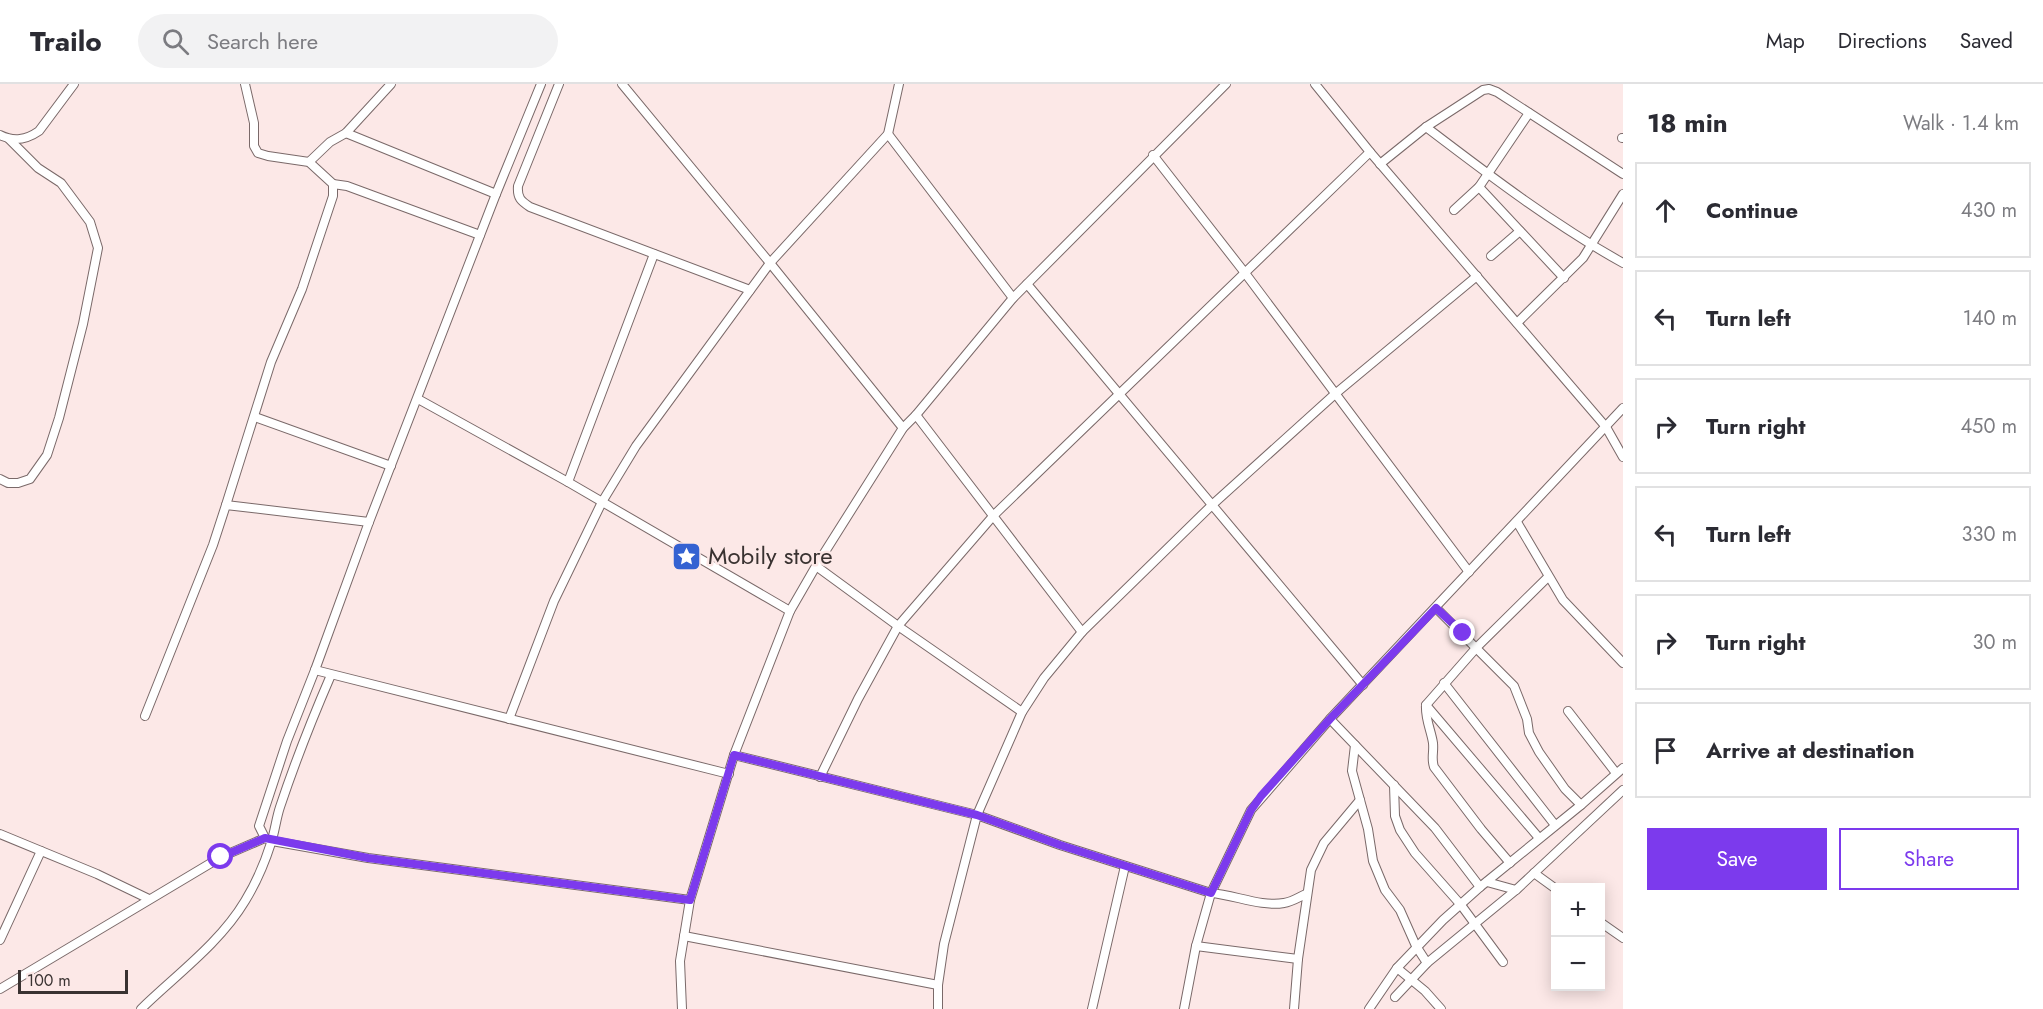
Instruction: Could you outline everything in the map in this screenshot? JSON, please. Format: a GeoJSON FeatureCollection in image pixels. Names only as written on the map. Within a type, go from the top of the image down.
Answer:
{"type":"FeatureCollection","features":[{"type":"Feature","properties":{"kind":"street"},"geometry":{"type":"LineString","coordinates":[[4,137],[19,140],[39,131],[74,84]]}},
{"type":"Feature","properties":{"kind":"street"},"geometry":{"type":"LineString","coordinates":[[245,84],[254,123],[254,146],[258,153],[309,162],[333,184],[347,186],[480,235]]}},
{"type":"Feature","properties":{"kind":"street"},"geometry":{"type":"LineString","coordinates":[[309,162],[330,142],[346,133],[391,84]]}},
{"type":"Feature","properties":{"kind":"street"},"geometry":{"type":"LineString","coordinates":[[268,840],[259,826],[287,741],[495,194],[541,84]]}},
{"type":"Feature","properties":{"kind":"street"},"geometry":{"type":"LineString","coordinates":[[560,84],[518,186],[521,201],[530,207],[750,290]]}},
{"type":"Feature","properties":{"kind":"street"},"geometry":{"type":"LineString","coordinates":[[622,84],[770,262],[903,428]]}},
{"type":"Feature","properties":{"kind":"street"},"geometry":{"type":"LineString","coordinates":[[509,719],[554,601],[602,502],[642,437],[770,262],[888,134],[899,84]]}},
{"type":"Feature","properties":{"kind":"street"},"geometry":{"type":"LineString","coordinates":[[682,1009],[680,961],[690,900],[734,755],[790,611],[816,566],[903,428],[1013,298],[1226,84]]}},
{"type":"Feature","properties":{"kind":"street"},"geometry":{"type":"LineString","coordinates":[[1315,84],[1380,164],[1606,427],[1623,457]]}},
{"type":"Feature","properties":{"kind":"street"},"geometry":{"type":"LineString","coordinates":[[1380,164],[1426,127],[1482,90],[1489,89],[1623,174]]}},
{"type":"Feature","properties":{"kind":"street"},"geometry":{"type":"LineString","coordinates":[[1454,210],[1479,187],[1529,113]]}},
{"type":"Feature","properties":{"kind":"street"},"geometry":{"type":"LineString","coordinates":[[1426,127],[1488,175],[1591,245],[1623,263]]}},
{"type":"Feature","properties":{"kind":"street"},"geometry":{"type":"LineString","coordinates":[[346,133],[495,194]]}},
{"type":"Feature","properties":{"kind":"street"},"geometry":{"type":"LineString","coordinates":[[888,134],[1013,298]]}},
{"type":"Feature","properties":{"kind":"street"},"geometry":{"type":"LineString","coordinates":[[0,479],[8,483],[18,483],[30,479],[47,455],[75,355],[98,248],[90,222],[61,183],[38,168],[4,137]]}},
{"type":"Feature","properties":{"kind":"street"},"geometry":{"type":"LineString","coordinates":[[820,777],[858,699],[898,626],[994,515],[1370,152]]}},
{"type":"Feature","properties":{"kind":"street"},"geometry":{"type":"LineString","coordinates":[[1153,155],[1245,273],[1469,572]]}},
{"type":"Feature","properties":{"kind":"street"},"geometry":{"type":"LineString","coordinates":[[146,716],[213,545],[271,362],[302,289],[333,196],[333,184]]}},
{"type":"Feature","properties":{"kind":"street"},"geometry":{"type":"LineString","coordinates":[[1479,187],[1564,278]]}},
{"type":"Feature","properties":{"kind":"street"},"geometry":{"type":"LineString","coordinates":[[1516,323],[1583,258],[1623,194]]}},
{"type":"Feature","properties":{"kind":"street"},"geometry":{"type":"LineString","coordinates":[[1491,256],[1520,231]]}},
{"type":"Feature","properties":{"kind":"street"},"geometry":{"type":"LineString","coordinates":[[568,482],[654,254]]}},
{"type":"Feature","properties":{"kind":"street"},"geometry":{"type":"LineString","coordinates":[[938,1009],[938,985],[950,913],[977,815],[1022,712],[1044,678],[1082,632],[1212,505],[1335,394],[1476,276]]}},
{"type":"Feature","properties":{"kind":"street"},"geometry":{"type":"LineString","coordinates":[[1027,284],[1363,685]]}},
{"type":"Feature","properties":{"kind":"street"},"geometry":{"type":"LineString","coordinates":[[418,399],[568,482],[790,611]]}},
{"type":"Feature","properties":{"kind":"street"},"geometry":{"type":"LineString","coordinates":[[1184,1009],[1196,946],[1211,893],[1251,810],[1330,719],[1623,408]]}},
{"type":"Feature","properties":{"kind":"street"},"geometry":{"type":"LineString","coordinates":[[916,415],[1082,632]]}},
{"type":"Feature","properties":{"kind":"street"},"geometry":{"type":"LineString","coordinates":[[255,417],[391,466]]}},
{"type":"Feature","properties":{"kind":"street"},"geometry":{"type":"LineString","coordinates":[[226,505],[369,522]]}},
{"type":"Feature","properties":{"kind":"street"},"geometry":{"type":"LineString","coordinates":[[1517,522],[1548,577],[1575,614],[1622,661]]}},
{"type":"Feature","properties":{"kind":"street"},"geometry":{"type":"LineString","coordinates":[[816,566],[1022,712]]}},
{"type":"Feature","properties":{"kind":"street"},"geometry":{"type":"LineString","coordinates":[[1510,863],[1434,767],[1433,742],[1426,718],[1426,705],[1477,647],[1548,577]]}},
{"type":"Feature","properties":{"kind":"street"},"geometry":{"type":"LineString","coordinates":[[1436,608],[1514,686],[1527,718],[1529,733],[1539,752],[1565,789],[1581,805]]}},
{"type":"Feature","properties":{"kind":"street"},"geometry":{"type":"LineString","coordinates":[[315,670],[729,774]]}},
{"type":"Feature","properties":{"kind":"street"},"geometry":{"type":"LineString","coordinates":[[141,1009],[232,920],[255,884],[301,746],[331,675]]}},
{"type":"Feature","properties":{"kind":"street"},"geometry":{"type":"LineString","coordinates":[[1444,683],[1556,825]]}},
{"type":"Feature","properties":{"kind":"street"},"geometry":{"type":"LineString","coordinates":[[1426,705],[1539,838]]}},
{"type":"Feature","properties":{"kind":"street"},"geometry":{"type":"LineString","coordinates":[[1369,1009],[1397,968],[1416,946],[1484,884],[1620,770],[1568,711]]}},
{"type":"Feature","properties":{"kind":"street"},"geometry":{"type":"LineString","coordinates":[[1330,719],[1435,828],[1484,884],[1516,890]]}},
{"type":"Feature","properties":{"kind":"street"},"geometry":{"type":"LineString","coordinates":[[287,741],[301,746]]}},
{"type":"Feature","properties":{"kind":"street"},"geometry":{"type":"LineString","coordinates":[[1355,745],[1352,771],[1368,829],[1373,861],[1378,876],[1400,910],[1416,946],[1427,963]]}},
{"type":"Feature","properties":{"kind":"street"},"geometry":{"type":"LineString","coordinates":[[734,755],[977,815],[1211,893],[1231,895],[1263,903],[1281,904],[1306,894]]}},
{"type":"Feature","properties":{"kind":"street"},"geometry":{"type":"LineString","coordinates":[[1394,786],[1395,816],[1400,830],[1421,860],[1461,904],[1474,926],[1503,962]]}},
{"type":"Feature","properties":{"kind":"street"},"geometry":{"type":"LineString","coordinates":[[1395,997],[1427,963],[1516,890],[1623,790]]}},
{"type":"Feature","properties":{"kind":"street"},"geometry":{"type":"LineString","coordinates":[[1294,1009],[1298,959],[1311,870],[1324,843],[1360,800]]}},
{"type":"Feature","properties":{"kind":"street"},"geometry":{"type":"LineString","coordinates":[[0,834],[149,899]]}},
{"type":"Feature","properties":{"kind":"street"},"geometry":{"type":"LineString","coordinates":[[0,988],[221,857],[268,840],[368,858],[690,900]]}},
{"type":"Feature","properties":{"kind":"street"},"geometry":{"type":"LineString","coordinates":[[0,940],[41,850]]}},
{"type":"Feature","properties":{"kind":"street"},"geometry":{"type":"LineString","coordinates":[[1092,1009],[1125,866]]}},
{"type":"Feature","properties":{"kind":"street"},"geometry":{"type":"LineString","coordinates":[[1534,873],[1551,885]]}},
{"type":"Feature","properties":{"kind":"street"},"geometry":{"type":"LineString","coordinates":[[1605,925],[1623,938]]}},
{"type":"Feature","properties":{"kind":"street"},"geometry":{"type":"LineString","coordinates":[[684,936],[938,985]]}},
{"type":"Feature","properties":{"kind":"street"},"geometry":{"type":"LineString","coordinates":[[1196,946],[1298,959]]}},
{"type":"Feature","properties":{"kind":"street"},"geometry":{"type":"LineString","coordinates":[[1397,968],[1425,991],[1441,1009]]}},
{"type":"Feature","properties":{"kind":"place","name":"Mobily store"},"geometry":{"type":"Point","coordinates":[687,556]}},
{"type":"Feature","properties":{"kind":"route"},"geometry":{"type":"LineString","coordinates":[[221,857],[265,838],[368,858],[690,900],[734,755],[977,815],[1060,845],[1211,893],[1251,810],[1261,796],[1330,719],[1436,608],[1463,633]]}}]}
